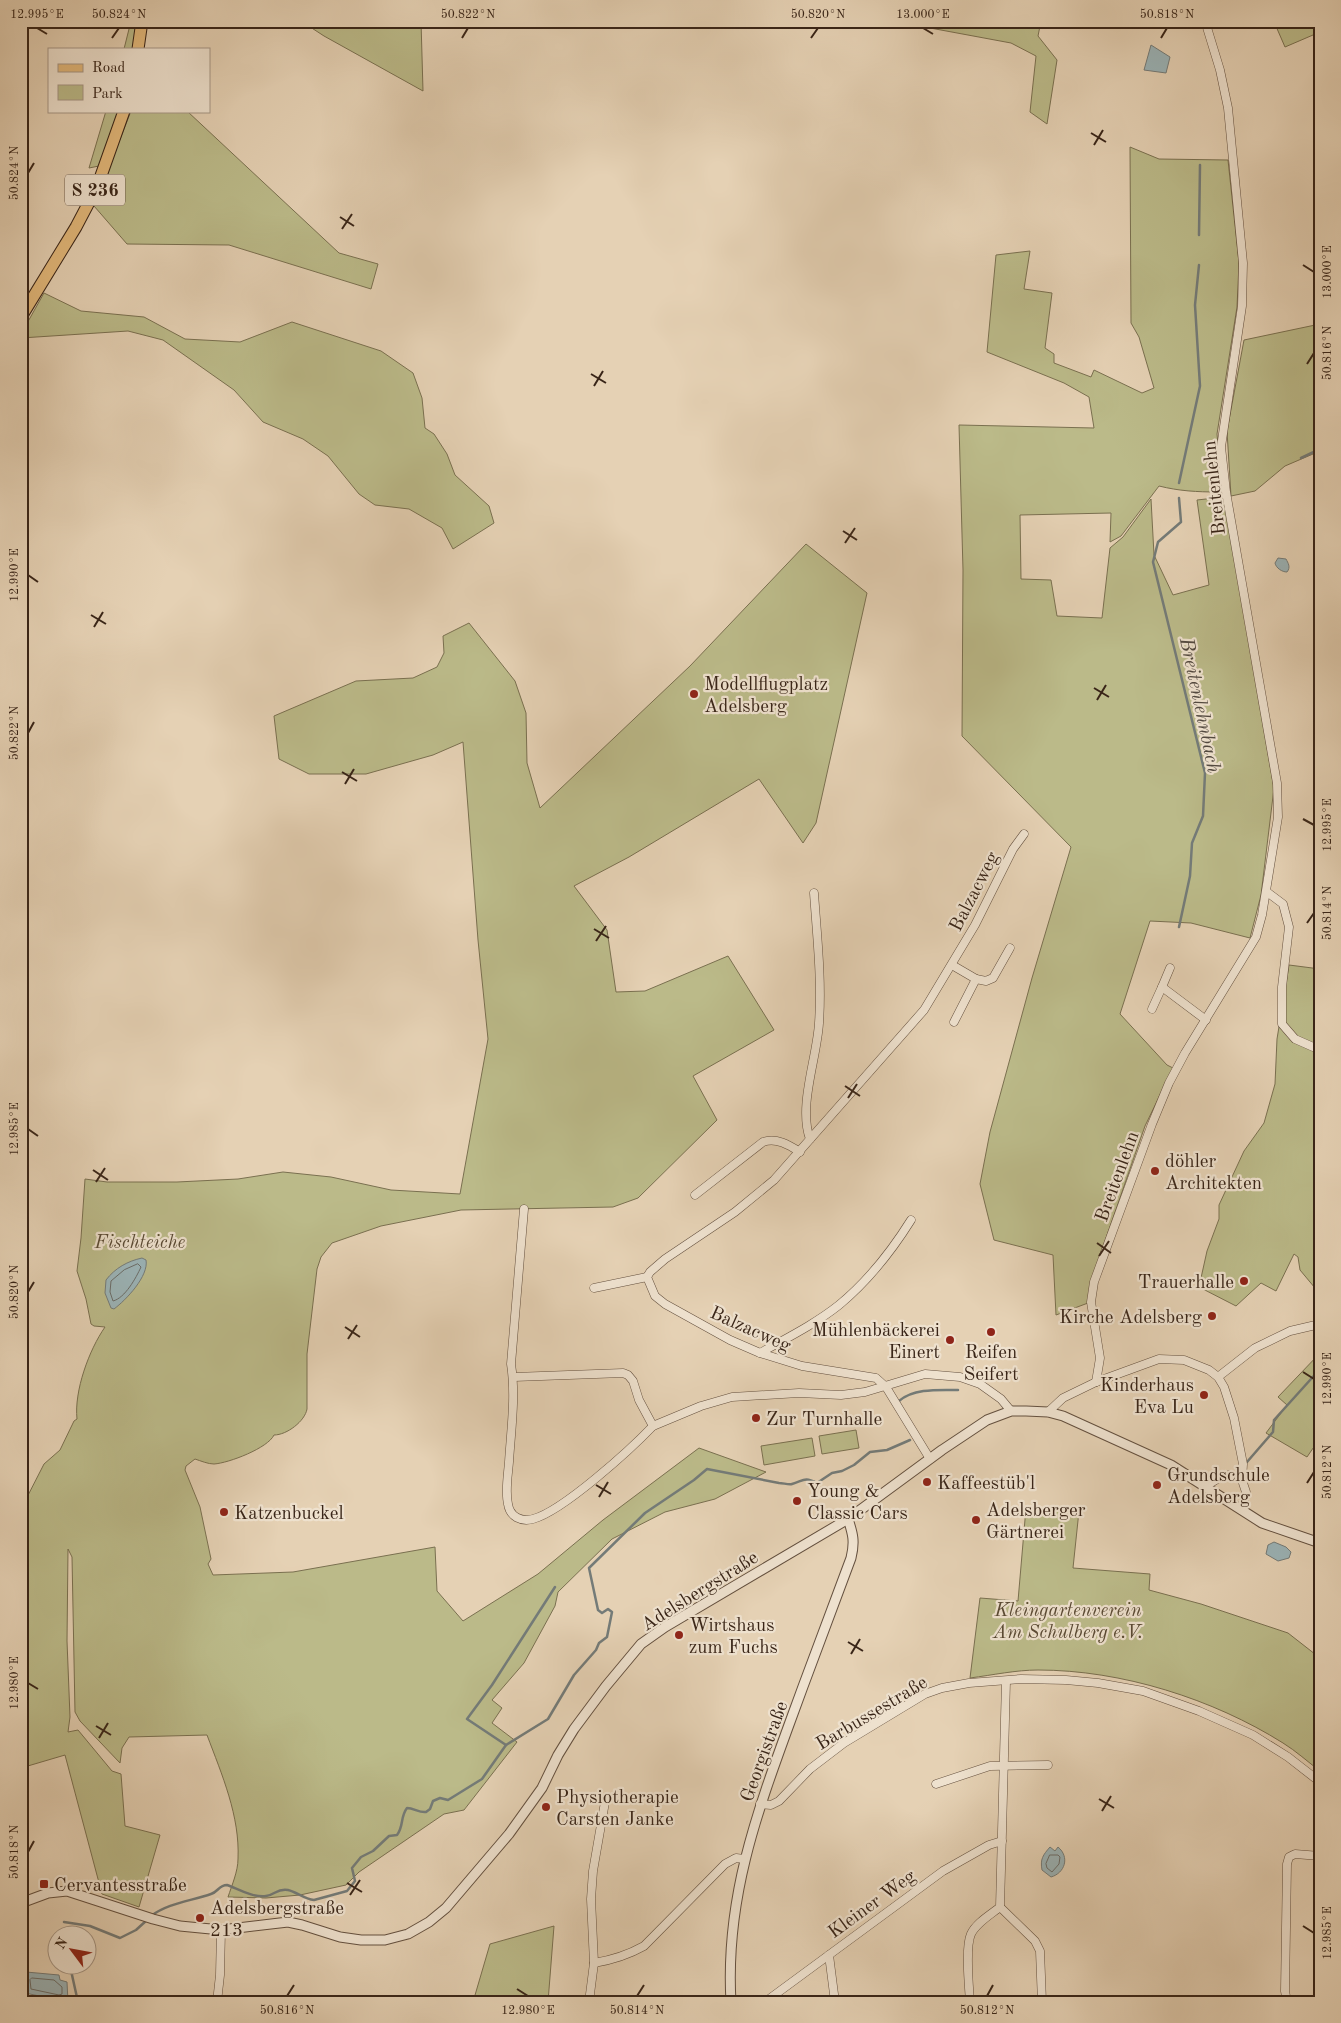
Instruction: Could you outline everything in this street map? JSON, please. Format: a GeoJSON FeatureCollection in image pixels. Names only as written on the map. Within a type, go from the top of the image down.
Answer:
{"type":"FeatureCollection","features":[{"type":"Feature","properties":{"kind":"main road"},"geometry":{"type":"LineString","coordinates":[[138,48],[142,21]]}},
{"type":"Feature","properties":{"kind":"main road","name":"S 236"},"geometry":{"type":"LineString","coordinates":[[21,317],[76,227],[97,187],[124,112]]}},
{"type":"Feature","properties":{"kind":"street","name":"Breitenlehn"},"geometry":{"type":"LineString","coordinates":[[1096,1382],[1100,1358],[1091,1302],[1094,1282],[1159,1105],[1178,1066],[1256,937],[1267,892],[1278,818],[1277,783],[1226,492],[1221,447],[1242,306],[1244,263],[1228,108],[1220,70],[1205,21]]}},
{"type":"Feature","properties":{"kind":"street","name":"Balzacweg"},"geometry":{"type":"LineString","coordinates":[[930,1458],[886,1387],[876,1378],[811,1368],[776,1360],[730,1340],[665,1304],[655,1296],[647,1277],[665,1259],[757,1196],[774,1180],[924,1010],[979,917],[1013,849],[1024,834]]}},
{"type":"Feature","properties":{"kind":"street"},"geometry":{"type":"LineString","coordinates":[[1267,892],[1283,904],[1289,926],[1282,987],[1282,1024],[1295,1039],[1320,1050]]}},
{"type":"Feature","properties":{"kind":"street"},"geometry":{"type":"LineString","coordinates":[[810,1139],[807,1131],[807,1095],[820,1022],[819,965],[814,893]]}},
{"type":"Feature","properties":{"kind":"street"},"geometry":{"type":"LineString","coordinates":[[952,965],[976,979],[986,980],[993,978],[1010,948]]}},
{"type":"Feature","properties":{"kind":"street"},"geometry":{"type":"LineString","coordinates":[[1152,1009],[1170,968]]}},
{"type":"Feature","properties":{"kind":"street"},"geometry":{"type":"LineString","coordinates":[[954,1022],[976,979]]}},
{"type":"Feature","properties":{"kind":"street"},"geometry":{"type":"LineString","coordinates":[[1162,986],[1206,1020]]}},
{"type":"Feature","properties":{"kind":"street"},"geometry":{"type":"LineString","coordinates":[[695,1194],[769,1139],[781,1142],[800,1152]]}},
{"type":"Feature","properties":{"kind":"street"},"geometry":{"type":"LineString","coordinates":[[524,1209],[512,1355],[514,1377],[507,1500],[510,1511],[517,1518],[526,1520],[541,1517],[565,1501],[639,1441],[653,1426],[701,1406],[732,1397],[800,1393],[841,1395],[866,1392],[925,1374],[960,1377],[986,1388],[1000,1399],[1011,1412]]}},
{"type":"Feature","properties":{"kind":"street"},"geometry":{"type":"LineString","coordinates":[[760,1353],[821,1318],[844,1301],[869,1277],[911,1220]]}},
{"type":"Feature","properties":{"kind":"street"},"geometry":{"type":"LineString","coordinates":[[594,1288],[647,1277]]}},
{"type":"Feature","properties":{"kind":"street"},"geometry":{"type":"LineString","coordinates":[[1218,1377],[1255,1348],[1290,1331],[1320,1324]]}},
{"type":"Feature","properties":{"kind":"street"},"geometry":{"type":"LineString","coordinates":[[1048,1412],[1062,1398],[1096,1382],[1166,1358],[1184,1360],[1209,1370],[1218,1377],[1224,1387],[1234,1418],[1243,1464],[1242,1480],[1246,1492],[1242,1510]]}},
{"type":"Feature","properties":{"kind":"street"},"geometry":{"type":"LineString","coordinates":[[514,1377],[623,1373],[628,1375],[633,1381],[639,1400],[653,1426]]}},
{"type":"Feature","properties":{"kind":"street","name":"Adelsbergstraße"},"geometry":{"type":"LineString","coordinates":[[21,1903],[48,1893],[67,1891],[180,1926],[221,1930],[288,1922],[302,1924],[340,1937],[361,1940],[385,1940],[408,1934],[429,1922],[446,1908],[509,1834],[542,1788],[558,1755],[574,1729],[641,1644],[671,1624],[848,1519],[930,1458],[987,1420],[1011,1412],[1048,1412],[1063,1416],[1171,1465],[1262,1523],[1320,1543]]}},
{"type":"Feature","properties":{"kind":"street"},"geometry":{"type":"LineString","coordinates":[[1206,1488],[1213,1481],[1227,1475],[1237,1476],[1242,1480]]}},
{"type":"Feature","properties":{"kind":"street","name":"Georgistraße"},"geometry":{"type":"LineString","coordinates":[[731,2002],[732,1934],[744,1859],[760,1804],[851,1558],[854,1546],[854,1533],[848,1519]]}},
{"type":"Feature","properties":{"kind":"street","name":"Barbussestraße"},"geometry":{"type":"LineString","coordinates":[[760,1804],[771,1806],[779,1801],[810,1770],[844,1743],[925,1694],[942,1688],[969,1683],[1006,1681],[1066,1680],[1098,1683],[1143,1692],[1199,1711],[1253,1735],[1288,1757],[1320,1782]]}},
{"type":"Feature","properties":{"kind":"street"},"geometry":{"type":"LineString","coordinates":[[1006,1681],[1000,1907],[1035,1941],[1040,1950],[1042,2002]]}},
{"type":"Feature","properties":{"kind":"street"},"geometry":{"type":"LineString","coordinates":[[936,1784],[990,1766],[1048,1764]]}},
{"type":"Feature","properties":{"kind":"street"},"geometry":{"type":"LineString","coordinates":[[589,2002],[594,1963],[592,1890],[598,1837],[605,1802]]}},
{"type":"Feature","properties":{"kind":"street","name":"Kleiner Weg"},"geometry":{"type":"LineString","coordinates":[[765,2002],[943,1870],[989,1845],[1002,1841]]}},
{"type":"Feature","properties":{"kind":"street"},"geometry":{"type":"LineString","coordinates":[[1287,2002],[1285,1991],[1287,1864],[1290,1857],[1295,1854],[1320,1856]]}},
{"type":"Feature","properties":{"kind":"street"},"geometry":{"type":"LineString","coordinates":[[594,1963],[612,1960],[644,1946],[725,1864],[736,1858],[744,1859]]}},
{"type":"Feature","properties":{"kind":"street"},"geometry":{"type":"LineString","coordinates":[[970,2002],[968,1944],[971,1934],[977,1925],[1000,1907]]}},
{"type":"Feature","properties":{"kind":"street"},"geometry":{"type":"LineString","coordinates":[[216,2002],[220,1975],[221,1930]]}},
{"type":"Feature","properties":{"kind":"street"},"geometry":{"type":"LineString","coordinates":[[829,1954],[835,2002]]}},
{"type":"Feature","properties":{"kind":"green space"},"geometry":{"type":"Polygon","coordinates":[[[131,21],[138,21],[134,48],[124,48],[131,21]]]}},
{"type":"Feature","properties":{"kind":"green space"},"geometry":{"type":"Polygon","coordinates":[[[301,21],[421,21],[423,91],[324,36],[301,21]]]}},
{"type":"Feature","properties":{"kind":"green space"},"geometry":{"type":"Polygon","coordinates":[[[881,21],[1041,21],[1038,36],[1057,60],[1047,124],[1030,112],[1036,56],[1011,43],[914,25],[881,21]]]}},
{"type":"Feature","properties":{"kind":"green space"},"geometry":{"type":"Polygon","coordinates":[[[1279,21],[1320,21],[1320,32],[1285,47],[1275,24],[1279,21]]]}},
{"type":"Feature","properties":{"kind":"green space"},"geometry":{"type":"Polygon","coordinates":[[[106,112],[118,112],[99,166],[89,168],[106,112]]]}},
{"type":"Feature","properties":{"kind":"green space"},"geometry":{"type":"Polygon","coordinates":[[[131,112],[188,112],[339,253],[378,264],[371,289],[229,245],[127,244],[94,206],[131,112]]]}},
{"type":"Feature","properties":{"kind":"green space"},"geometry":{"type":"Polygon","coordinates":[[[1130,147],[1159,159],[1228,160],[1239,263],[1237,307],[1217,434],[1222,486],[1218,492],[1188,491],[1159,486],[1121,536],[1110,542],[1111,513],[1020,515],[1021,579],[1051,580],[1057,616],[1102,618],[1110,548],[1123,537],[1151,499],[1154,555],[1173,595],[1209,585],[1197,500],[1224,497],[1274,788],[1261,895],[1250,938],[1191,923],[1150,921],[1120,1014],[1167,1065],[1173,1068],[1145,1126],[1091,1281],[1088,1303],[1056,1315],[1053,1255],[994,1240],[980,1184],[990,1132],[1032,978],[1071,847],[962,736],[963,570],[959,425],[1094,428],[1089,397],[1064,383],[987,352],[996,255],[1030,251],[1024,289],[1052,293],[1045,348],[1054,354],[1054,363],[1091,377],[1094,370],[1142,393],[1154,388],[1139,337],[1131,323],[1130,147]]]}},
{"type":"Feature","properties":{"kind":"green space"},"geometry":{"type":"Polygon","coordinates":[[[44,293],[81,311],[144,317],[185,339],[240,342],[292,322],[381,351],[413,373],[422,398],[425,428],[434,434],[447,454],[455,475],[489,506],[494,523],[453,549],[442,528],[409,509],[375,505],[359,494],[328,456],[303,439],[263,422],[234,390],[163,340],[128,331],[21,338],[21,334],[44,293]]]}},
{"type":"Feature","properties":{"kind":"green space"},"geometry":{"type":"Polygon","coordinates":[[[1320,324],[1320,451],[1285,466],[1255,491],[1231,496],[1227,431],[1244,340],[1320,324]]]}},
{"type":"Feature","properties":{"kind":"green space","name":"Fischteiche"},"geometry":{"type":"Polygon","coordinates":[[[806,544],[867,593],[816,823],[803,843],[759,779],[629,857],[574,886],[607,930],[616,992],[645,991],[728,956],[774,1030],[693,1076],[717,1120],[638,1198],[613,1207],[461,1210],[381,1226],[332,1243],[321,1257],[317,1269],[307,1354],[306,1414],[290,1430],[274,1435],[256,1450],[221,1463],[207,1463],[195,1459],[186,1466],[185,1470],[200,1507],[211,1559],[208,1564],[213,1575],[293,1572],[435,1547],[437,1591],[463,1621],[538,1574],[603,1520],[699,1448],[766,1472],[715,1499],[665,1512],[612,1539],[558,1592],[555,1606],[524,1663],[492,1700],[502,1708],[492,1723],[517,1742],[464,1810],[444,1814],[359,1872],[346,1885],[300,1895],[266,1898],[228,1897],[238,1864],[236,1827],[229,1796],[207,1735],[129,1737],[122,1748],[120,1763],[80,1721],[75,1712],[72,1557],[68,1549],[67,1641],[70,1717],[68,1732],[78,1730],[112,1771],[121,1774],[125,1826],[160,1835],[139,1907],[102,1894],[65,1755],[21,1768],[21,1509],[44,1464],[60,1450],[74,1421],[77,1419],[80,1384],[93,1347],[105,1327],[91,1324],[86,1299],[77,1271],[85,1179],[107,1182],[177,1182],[238,1179],[283,1172],[331,1177],[391,1190],[460,1194],[488,1039],[478,940],[463,742],[433,755],[366,774],[309,774],[279,759],[274,716],[356,681],[413,678],[437,667],[444,653],[443,636],[469,623],[515,681],[526,713],[527,763],[540,808],[690,666],[806,544]]]}},
{"type":"Feature","properties":{"kind":"green space"},"geometry":{"type":"Polygon","coordinates":[[[1289,965],[1320,969],[1320,1294],[1300,1270],[1298,1257],[1294,1254],[1276,1291],[1261,1283],[1236,1306],[1199,1287],[1207,1251],[1219,1219],[1219,1205],[1244,1151],[1264,1123],[1275,1084],[1277,1039],[1289,965]]]}},
{"type":"Feature","properties":{"kind":"green space"},"geometry":{"type":"Polygon","coordinates":[[[1320,1353],[1320,1438],[1307,1457],[1266,1433],[1287,1405],[1278,1397],[1320,1353]]]}},
{"type":"Feature","properties":{"kind":"green space"},"geometry":{"type":"Polygon","coordinates":[[[856,1430],[859,1448],[822,1454],[819,1436],[856,1430]]]}},
{"type":"Feature","properties":{"kind":"green space"},"geometry":{"type":"Polygon","coordinates":[[[812,1438],[815,1456],[764,1465],[761,1446],[812,1438]]]}},
{"type":"Feature","properties":{"kind":"green space","name":"Kleingartenverein Am Schulberg e.V."},"geometry":{"type":"Polygon","coordinates":[[[1026,1508],[1079,1511],[1073,1568],[1150,1574],[1149,1590],[1201,1604],[1288,1633],[1320,1658],[1320,1771],[1283,1743],[1256,1727],[1197,1701],[1134,1681],[1070,1671],[1038,1670],[970,1678],[980,1598],[1018,1601],[1026,1508]]]}},
{"type":"Feature","properties":{"kind":"green space"},"geometry":{"type":"Polygon","coordinates":[[[554,1926],[548,2002],[473,2002],[490,1944],[554,1926]]]}},
{"type":"Feature","properties":{"kind":"water"},"geometry":{"type":"Polygon","coordinates":[[[1151,45],[1170,57],[1166,73],[1144,70],[1151,45]]]}},
{"type":"Feature","properties":{"kind":"water"},"geometry":{"type":"Polygon","coordinates":[[[1278,558],[1286,559],[1289,567],[1287,572],[1277,567],[1275,563],[1278,558]]]}},
{"type":"Feature","properties":{"kind":"water"},"geometry":{"type":"Polygon","coordinates":[[[142,1258],[146,1260],[146,1266],[136,1287],[114,1309],[111,1308],[105,1293],[106,1280],[122,1266],[142,1258]]]}},
{"type":"Feature","properties":{"kind":"water"},"geometry":{"type":"Polygon","coordinates":[[[1274,1542],[1286,1547],[1291,1552],[1289,1558],[1278,1561],[1266,1554],[1268,1545],[1274,1542]]]}},
{"type":"Feature","properties":{"kind":"water"},"geometry":{"type":"Polygon","coordinates":[[[1050,1847],[1055,1851],[1058,1847],[1062,1851],[1065,1860],[1060,1872],[1051,1877],[1042,1870],[1041,1866],[1043,1857],[1050,1847]]]}},
{"type":"Feature","properties":{"kind":"water"},"geometry":{"type":"Polygon","coordinates":[[[26,1972],[59,1976],[60,1980],[67,1982],[68,2002],[25,1993],[26,1972]]]}},
{"type":"Feature","properties":{"kind":"waterway"},"geometry":{"type":"LineString","coordinates":[[1199,235],[1200,165]]}},
{"type":"Feature","properties":{"kind":"waterway","name":"Breitenlehnbach"},"geometry":{"type":"LineString","coordinates":[[1179,483],[1200,386],[1195,305],[1199,265]]}},
{"type":"Feature","properties":{"kind":"waterway"},"geometry":{"type":"LineString","coordinates":[[1301,458],[1320,449]]}},
{"type":"Feature","properties":{"kind":"waterway","name":"Breitenlehnbach"},"geometry":{"type":"LineString","coordinates":[[1179,498],[1181,522],[1158,542],[1153,562],[1205,773],[1203,816],[1192,843],[1190,876],[1179,927]]}},
{"type":"Feature","properties":{"kind":"waterway"},"geometry":{"type":"LineString","coordinates":[[1247,1462],[1273,1432],[1274,1420],[1320,1369]]}},
{"type":"Feature","properties":{"kind":"waterway","name":"Breitenlehnbach"},"geometry":{"type":"LineString","coordinates":[[899,1401],[919,1392],[958,1390]]}},
{"type":"Feature","properties":{"kind":"waterway"},"geometry":{"type":"LineString","coordinates":[[151,1916],[172,1905],[213,1893],[224,1885],[261,1896],[281,1890],[288,1890],[314,1900],[347,1891],[355,1881],[352,1868],[361,1857],[373,1851],[389,1836],[397,1835],[407,1808],[426,1812],[430,1809],[433,1801],[440,1798],[448,1800],[482,1779],[506,1745],[548,1719],[574,1675],[596,1650],[599,1643],[607,1637],[612,1612],[608,1609],[602,1613],[598,1610],[589,1568],[645,1513],[707,1469],[779,1483],[792,1484],[802,1480],[817,1483],[832,1473],[842,1471],[854,1465],[870,1452],[887,1450],[910,1440]]}},
{"type":"Feature","properties":{"kind":"waterway"},"geometry":{"type":"LineString","coordinates":[[506,1745],[467,1719],[492,1685],[555,1587]]}},
{"type":"Feature","properties":{"kind":"waterway"},"geometry":{"type":"LineString","coordinates":[[64,1922],[90,1926],[120,1938],[136,1930],[147,1920]]}},
{"type":"Feature","properties":{"kind":"waterway"},"geometry":{"type":"LineString","coordinates":[[72,1976],[78,2002]]}},
{"type":"Feature","properties":{"kind":"place","name":"Modellflugplatz Adelsberg"},"geometry":{"type":"Point","coordinates":[694,694]}},
{"type":"Feature","properties":{"kind":"place","name":"döhler Architekten"},"geometry":{"type":"Point","coordinates":[1155,1171]}},
{"type":"Feature","properties":{"kind":"place","name":"Trauerhalle"},"geometry":{"type":"Point","coordinates":[1244,1281]}},
{"type":"Feature","properties":{"kind":"place","name":"Kirche Adelsberg"},"geometry":{"type":"Point","coordinates":[1212,1316]}},
{"type":"Feature","properties":{"kind":"place","name":"Reifen Seifert"},"geometry":{"type":"Point","coordinates":[991,1332]}},
{"type":"Feature","properties":{"kind":"place","name":"Mühlenbäckerei Einert"},"geometry":{"type":"Point","coordinates":[950,1340]}},
{"type":"Feature","properties":{"kind":"place","name":"Kinderhaus Eva Lu"},"geometry":{"type":"Point","coordinates":[1204,1395]}},
{"type":"Feature","properties":{"kind":"place","name":"Zur Turnhalle"},"geometry":{"type":"Point","coordinates":[756,1418]}},
{"type":"Feature","properties":{"kind":"place","name":"Kaffeestüb'l"},"geometry":{"type":"Point","coordinates":[927,1482]}},
{"type":"Feature","properties":{"kind":"place","name":"Grundschule Adelsberg"},"geometry":{"type":"Point","coordinates":[1157,1485]}},
{"type":"Feature","properties":{"kind":"place","name":"Young & Classic Cars"},"geometry":{"type":"Point","coordinates":[797,1501]}},
{"type":"Feature","properties":{"kind":"place","name":"Katzenbuckel"},"geometry":{"type":"Point","coordinates":[224,1512]}},
{"type":"Feature","properties":{"kind":"place","name":"Adelsberger Gärtnerei"},"geometry":{"type":"Point","coordinates":[976,1520]}},
{"type":"Feature","properties":{"kind":"place","name":"Wirtshaus zum Fuchs"},"geometry":{"type":"Point","coordinates":[679,1635]}},
{"type":"Feature","properties":{"kind":"place","name":"Physiotherapie Carsten Janke"},"geometry":{"type":"Point","coordinates":[546,1807]}},
{"type":"Feature","properties":{"kind":"place","name":"Cervantesstraße"},"geometry":{"type":"Point","coordinates":[44,1884]}},
{"type":"Feature","properties":{"kind":"place","name":"Adelsbergstraße 213"},"geometry":{"type":"Point","coordinates":[200,1918]}}]}
